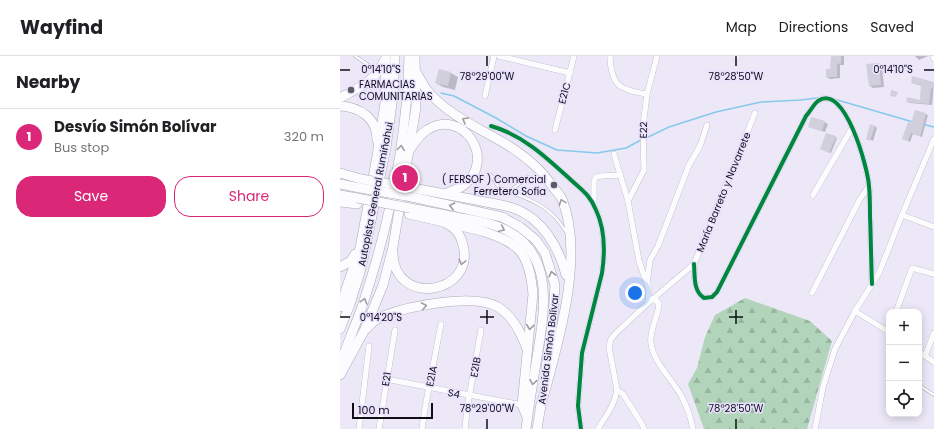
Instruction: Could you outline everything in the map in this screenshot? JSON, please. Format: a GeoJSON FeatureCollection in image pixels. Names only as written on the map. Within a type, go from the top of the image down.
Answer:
{"type":"FeatureCollection","features":[{"type":"Feature","properties":{"kind":"highway"},"geometry":{"type":"LineString","coordinates":[[340,98],[368,82],[379,72],[386,56]]}},
{"type":"Feature","properties":{"kind":"highway"},"geometry":{"type":"LineString","coordinates":[[340,307],[360,248],[377,156],[385,103],[386,56]]}},
{"type":"Feature","properties":{"kind":"highway","name":"Autopista General Rumiñahui"},"geometry":{"type":"LineString","coordinates":[[340,329],[361,269],[380,178],[386,148],[393,96],[395,56]]}},
{"type":"Feature","properties":{"kind":"highway","name":"Autopista General Rumiñahui"},"geometry":{"type":"LineString","coordinates":[[340,364],[362,308],[382,241],[401,152],[407,102],[408,56]]}},
{"type":"Feature","properties":{"kind":"highway"},"geometry":{"type":"LineString","coordinates":[[340,375],[364,331],[383,285],[393,247],[416,107],[415,56]]}},
{"type":"Feature","properties":{"kind":"highway"},"geometry":{"type":"LineString","coordinates":[[416,72],[427,90],[448,110],[528,158],[546,176],[561,198],[569,222],[571,243],[568,282],[564,316],[540,409]]}},
{"type":"Feature","properties":{"kind":"highway"},"geometry":{"type":"LineString","coordinates":[[340,106],[358,109],[365,113],[370,119],[377,136],[377,156]]}},
{"type":"Feature","properties":{"kind":"highway"},"geometry":{"type":"LineString","coordinates":[[410,149],[427,130],[441,125],[455,126],[463,130],[472,138],[478,152],[476,170],[469,181],[464,185],[444,194]]}},
{"type":"Feature","properties":{"kind":"highway"},"geometry":{"type":"LineString","coordinates":[[341,173],[360,183]]}},
{"type":"Feature","properties":{"kind":"highway"},"geometry":{"type":"LineString","coordinates":[[340,184],[360,183],[412,192],[444,194],[513,208],[531,217],[547,233],[556,247],[563,263],[568,282]]}},
{"type":"Feature","properties":{"kind":"highway","name":"Avenida Simón Bolívar"},"geometry":{"type":"LineString","coordinates":[[412,192],[502,217],[520,227],[536,240],[545,253],[555,285],[555,301],[537,429]]}},
{"type":"Feature","properties":{"kind":"highway"},"geometry":{"type":"LineString","coordinates":[[340,195],[357,201],[409,211],[440,221],[482,231],[512,244],[521,251],[526,260],[531,276],[533,294],[522,405],[527,418]]}},
{"type":"Feature","properties":{"kind":"highway"},"geometry":{"type":"LineString","coordinates":[[340,202],[357,201]]}},
{"type":"Feature","properties":{"kind":"highway","name":"Avenida Simón Bolívar"},"geometry":{"type":"LineString","coordinates":[[409,211],[479,221],[500,227],[518,237],[532,251],[541,271],[544,296],[544,316],[526,429]]}},
{"type":"Feature","properties":{"kind":"highway"},"geometry":{"type":"LineString","coordinates":[[393,247],[393,261],[398,273],[408,283],[420,288],[434,289],[446,285],[457,276],[463,264],[465,251],[461,238],[453,227],[440,221]]}},
{"type":"Feature","properties":{"kind":"highway"},"geometry":{"type":"LineString","coordinates":[[340,267],[351,261],[360,248]]}},
{"type":"Feature","properties":{"kind":"highway"},"geometry":{"type":"LineString","coordinates":[[364,331],[371,323],[382,316],[407,309],[454,302],[487,302],[507,315],[516,324],[528,350]]}},
{"type":"Feature","properties":{"kind":"street"},"geometry":{"type":"LineString","coordinates":[[485,96],[494,56]]}},
{"type":"Feature","properties":{"kind":"street"},"geometry":{"type":"LineString","coordinates":[[499,56],[570,73]]}},
{"type":"Feature","properties":{"kind":"street","name":"E21C"},"geometry":{"type":"LineString","coordinates":[[555,130],[574,56]]}},
{"type":"Feature","properties":{"kind":"street"},"geometry":{"type":"LineString","coordinates":[[610,56],[611,70],[614,80],[631,92],[647,94]]}},
{"type":"Feature","properties":{"kind":"street","name":"E22"},"geometry":{"type":"LineString","coordinates":[[628,201],[644,170],[643,126],[647,94],[657,56]]}},
{"type":"Feature","properties":{"kind":"street"},"geometry":{"type":"LineString","coordinates":[[694,264],[696,287],[698,292],[704,298],[712,297],[717,292],[806,116],[818,101],[825,99],[834,101],[841,107],[848,117],[865,160],[870,186],[872,284]]}},
{"type":"Feature","properties":{"kind":"street","name":"María Barreto y Navarrete"},"geometry":{"type":"LineString","coordinates":[[617,390],[609,348],[611,339],[650,301],[694,264],[755,113]]}},
{"type":"Feature","properties":{"kind":"street"},"geometry":{"type":"LineString","coordinates":[[491,126],[500,128],[542,153],[584,191],[597,212],[603,235],[604,260],[582,353],[578,406],[581,429]]}},
{"type":"Feature","properties":{"kind":"street"},"geometry":{"type":"LineString","coordinates":[[646,283],[650,260],[658,246],[689,165],[700,146],[707,126]]}},
{"type":"Feature","properties":{"kind":"street"},"geometry":{"type":"LineString","coordinates":[[813,195],[852,128]]}},
{"type":"Feature","properties":{"kind":"street"},"geometry":{"type":"LineString","coordinates":[[815,429],[823,387],[830,362],[841,335],[879,273],[934,140]]}},
{"type":"Feature","properties":{"kind":"street"},"geometry":{"type":"LineString","coordinates":[[614,154],[628,201],[639,261],[649,290],[650,301],[656,300],[659,304],[650,341],[652,351],[682,396],[693,429]]}},
{"type":"Feature","properties":{"kind":"street"},"geometry":{"type":"LineString","coordinates":[[594,205],[594,181],[596,177],[620,175]]}},
{"type":"Feature","properties":{"kind":"street"},"geometry":{"type":"LineString","coordinates":[[812,293],[860,199],[870,186]]}},
{"type":"Feature","properties":{"kind":"street"},"geometry":{"type":"LineString","coordinates":[[902,215],[934,227]]}},
{"type":"Feature","properties":{"kind":"street"},"geometry":{"type":"LineString","coordinates":[[897,309],[912,268],[934,274]]}},
{"type":"Feature","properties":{"kind":"street"},"geometry":{"type":"LineString","coordinates":[[855,311],[886,330]]}},
{"type":"Feature","properties":{"kind":"street","name":"E21A"},"geometry":{"type":"LineString","coordinates":[[422,429],[441,324]]}},
{"type":"Feature","properties":{"kind":"street","name":"E21"},"geometry":{"type":"LineString","coordinates":[[379,429],[395,330]]}},
{"type":"Feature","properties":{"kind":"street","name":"E21B"},"geometry":{"type":"LineString","coordinates":[[465,429],[481,330]]}},
{"type":"Feature","properties":{"kind":"street"},"geometry":{"type":"LineString","coordinates":[[925,356],[934,333]]}},
{"type":"Feature","properties":{"kind":"street"},"geometry":{"type":"LineString","coordinates":[[359,429],[369,346]]}},
{"type":"Feature","properties":{"kind":"street"},"geometry":{"type":"LineString","coordinates":[[922,354],[934,362]]}},
{"type":"Feature","properties":{"kind":"street","name":"S4"},"geometry":{"type":"LineString","coordinates":[[386,379],[522,405]]}},
{"type":"Feature","properties":{"kind":"street"},"geometry":{"type":"LineString","coordinates":[[598,429],[615,401],[617,390],[623,394],[644,429]]}},
{"type":"Feature","properties":{"kind":"lane"},"geometry":{"type":"LineString","coordinates":[[355,56],[379,72]]}},
{"type":"Feature","properties":{"kind":"lane"},"geometry":{"type":"LineString","coordinates":[[491,175],[500,188],[536,202],[553,214],[565,230],[571,243]]}},
{"type":"Feature","properties":{"kind":"lane"},"geometry":{"type":"LineString","coordinates":[[509,192],[528,177]]}},
{"type":"Feature","properties":{"kind":"lane"},"geometry":{"type":"LineString","coordinates":[[922,387],[934,395]]}},
{"type":"Feature","properties":{"kind":"green space"},"geometry":{"type":"Polygon","coordinates":[[[745,298],[810,321],[832,341],[807,429],[704,429],[688,384],[697,368],[705,337],[715,315],[745,298]]]}},
{"type":"Feature","properties":{"kind":"building"},"geometry":{"type":"Polygon","coordinates":[[[831,56],[841,56],[841,63],[837,64],[837,77],[826,77],[826,69],[830,69],[831,56]]]}},
{"type":"Feature","properties":{"kind":"building"},"geometry":{"type":"Polygon","coordinates":[[[879,63],[881,85],[869,86],[866,64],[879,63]]]}},
{"type":"Feature","properties":{"kind":"building"},"geometry":{"type":"Polygon","coordinates":[[[439,69],[451,72],[448,86],[435,83],[439,69]]]}},
{"type":"Feature","properties":{"kind":"building"},"geometry":{"type":"Polygon","coordinates":[[[912,76],[934,82],[934,89],[931,88],[929,104],[906,102],[907,97],[920,100],[921,85],[911,83],[912,76]]]}},
{"type":"Feature","properties":{"kind":"building"},"geometry":{"type":"Polygon","coordinates":[[[891,90],[898,92],[896,97],[890,96],[891,90]]]}},
{"type":"Feature","properties":{"kind":"building"},"geometry":{"type":"Polygon","coordinates":[[[915,110],[926,113],[920,136],[911,133],[908,141],[902,139],[908,122],[911,123],[915,110]]]}},
{"type":"Feature","properties":{"kind":"building"},"geometry":{"type":"Polygon","coordinates":[[[811,117],[825,121],[822,131],[808,127],[811,117]]]}},
{"type":"Feature","properties":{"kind":"building"},"geometry":{"type":"Polygon","coordinates":[[[870,124],[875,126],[870,141],[866,139],[870,124]]]}},
{"type":"Feature","properties":{"kind":"building"},"geometry":{"type":"Polygon","coordinates":[[[826,133],[836,136],[829,153],[820,149],[826,133]]]}},
{"type":"Feature","properties":{"kind":"waterway"},"geometry":{"type":"LineString","coordinates":[[441,93],[454,96],[526,136],[557,150],[597,153],[626,148],[641,140]]}},
{"type":"Feature","properties":{"kind":"waterway"},"geometry":{"type":"LineString","coordinates":[[644,139],[669,127],[716,112],[761,102],[824,97]]}},
{"type":"Feature","properties":{"kind":"waterway"},"geometry":{"type":"LineString","coordinates":[[834,99],[913,122]]}},
{"type":"Feature","properties":{"kind":"waterway"},"geometry":{"type":"LineString","coordinates":[[922,124],[934,127]]}},
{"type":"Feature","properties":{"kind":"cycle path"},"geometry":{"type":"LineString","coordinates":[[694,264],[695,283],[700,295],[704,298],[712,297],[717,292],[806,116],[818,101],[828,98],[837,104],[846,115],[860,147],[868,177],[870,194],[872,284]]}},
{"type":"Feature","properties":{"kind":"cycle path"},"geometry":{"type":"LineString","coordinates":[[491,126],[514,135],[544,156],[585,193],[594,205],[599,217],[604,241],[603,265],[582,353],[578,406],[581,429]]}},
{"type":"Feature","properties":{"kind":"place","name":"FARMACIAS COMUNITARIAS"},"geometry":{"type":"Point","coordinates":[351,90]}},
{"type":"Feature","properties":{"kind":"place","name":"Desvío Simón Bolívar"},"geometry":{"type":"Point","coordinates":[405,178]}},
{"type":"Feature","properties":{"kind":"place","name":"( FERSOF ) Comercial Ferretero Sofía"},"geometry":{"type":"Point","coordinates":[554,185]}}]}
